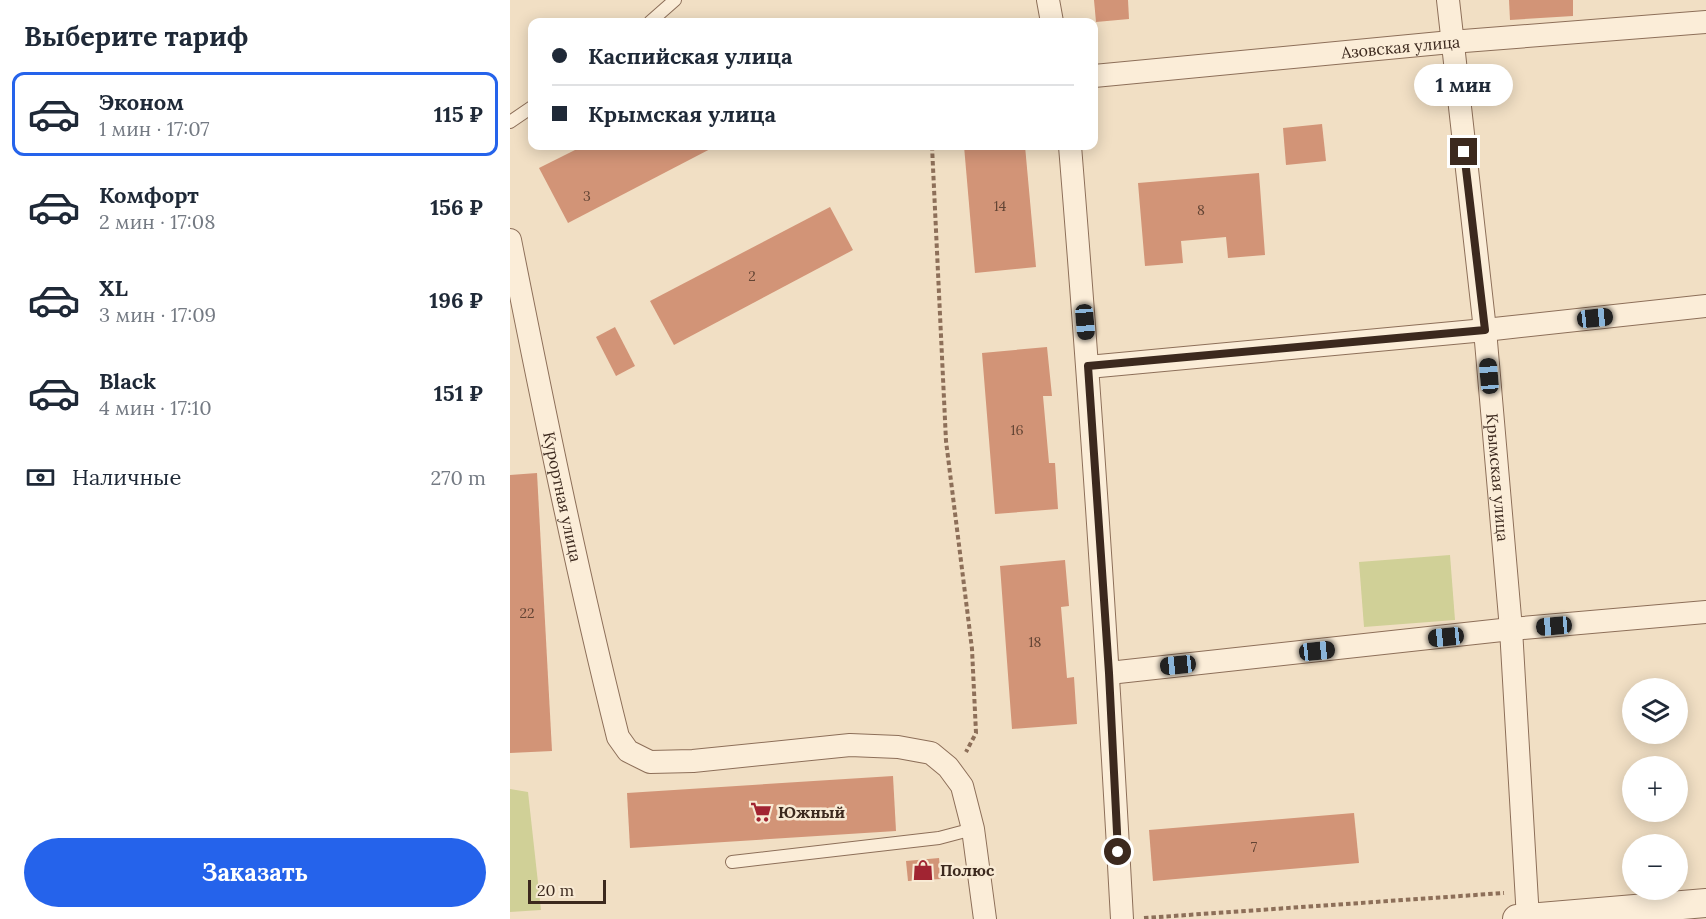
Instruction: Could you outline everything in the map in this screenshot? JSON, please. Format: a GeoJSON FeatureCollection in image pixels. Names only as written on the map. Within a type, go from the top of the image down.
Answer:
{"type":"FeatureCollection","features":[{"type":"Feature","properties":{"kind":"street"},"geometry":{"type":"LineString","coordinates":[[1047,0],[1052,18]]}},
{"type":"Feature","properties":{"kind":"street","name":"Крымская улица"},"geometry":{"type":"LineString","coordinates":[[1448,0],[1485,330],[1511,630],[1525,912]]}},
{"type":"Feature","properties":{"kind":"street","name":"Азовская улица"},"geometry":{"type":"LineString","coordinates":[[1098,76],[1452,42],[1706,22]]}},
{"type":"Feature","properties":{"kind":"street"},"geometry":{"type":"LineString","coordinates":[[1070,150],[1109,673],[1122,919]]}},
{"type":"Feature","properties":{"kind":"street","name":"Курортная улица"},"geometry":{"type":"LineString","coordinates":[[510,240],[590,625],[618,737],[628,751],[650,762],[693,761],[850,745],[898,747],[931,753],[948,767]]}},
{"type":"Feature","properties":{"kind":"street"},"geometry":{"type":"LineString","coordinates":[[1088,366],[1485,330],[1706,306]]}},
{"type":"Feature","properties":{"kind":"street"},"geometry":{"type":"LineString","coordinates":[[1109,673],[1511,630],[1706,612]]}},
{"type":"Feature","properties":{"kind":"street"},"geometry":{"type":"LineString","coordinates":[[948,767],[962,786],[973,830],[985,919]]}},
{"type":"Feature","properties":{"kind":"street"},"geometry":{"type":"LineString","coordinates":[[1525,912],[1706,903]]}},
{"type":"Feature","properties":{"kind":"lane"},"geometry":{"type":"LineString","coordinates":[[655,18],[675,0]]}},
{"type":"Feature","properties":{"kind":"lane"},"geometry":{"type":"LineString","coordinates":[[510,122],[528,110]]}},
{"type":"Feature","properties":{"kind":"lane"},"geometry":{"type":"LineString","coordinates":[[732,862],[939,838],[973,830]]}},
{"type":"Feature","properties":{"kind":"path"},"geometry":{"type":"LineString","coordinates":[[932,150],[946,441],[972,649],[976,732],[967,752],[948,767]]}},
{"type":"Feature","properties":{"kind":"path"},"geometry":{"type":"LineString","coordinates":[[1134,919],[1525,912]]}},
{"type":"Feature","properties":{"kind":"green space"},"geometry":{"type":"Polygon","coordinates":[[[1450,555],[1455,620],[1364,627],[1359,562],[1450,555]]]}},
{"type":"Feature","properties":{"kind":"green space"},"geometry":{"type":"Polygon","coordinates":[[[510,789],[528,792],[541,910],[510,912],[510,789]]]}},
{"type":"Feature","properties":{"kind":"building"},"geometry":{"type":"Polygon","coordinates":[[[1094,0],[1128,0],[1129,19],[1098,22],[1098,18],[1096,18],[1094,0]]]}},
{"type":"Feature","properties":{"kind":"building"},"geometry":{"type":"Polygon","coordinates":[[[1509,0],[1573,0],[1573,16],[1510,20],[1509,0]]]}},
{"type":"Feature","properties":{"kind":"building"},"geometry":{"type":"Polygon","coordinates":[[[1322,124],[1326,161],[1286,165],[1283,128],[1322,124]]]}},
{"type":"Feature","properties":{"kind":"building"},"geometry":{"type":"Polygon","coordinates":[[[575,150],[708,150],[568,223],[539,168],[575,150]]]}},
{"type":"Feature","properties":{"kind":"building"},"geometry":{"type":"Polygon","coordinates":[[[964,150],[1025,150],[1036,267],[975,273],[964,150]]]}},
{"type":"Feature","properties":{"kind":"building"},"geometry":{"type":"Polygon","coordinates":[[[1259,173],[1265,255],[1228,258],[1226,237],[1181,241],[1183,263],[1145,266],[1138,183],[1259,173]]]}},
{"type":"Feature","properties":{"kind":"building"},"geometry":{"type":"Polygon","coordinates":[[[830,207],[853,250],[674,345],[650,301],[830,207]]]}},
{"type":"Feature","properties":{"kind":"building"},"geometry":{"type":"Polygon","coordinates":[[[615,327],[635,366],[616,376],[596,337],[615,327]]]}},
{"type":"Feature","properties":{"kind":"building"},"geometry":{"type":"Polygon","coordinates":[[[1047,347],[1052,396],[1043,396],[1049,463],[1055,463],[1058,509],[995,514],[982,353],[1047,347]]]}},
{"type":"Feature","properties":{"kind":"building"},"geometry":{"type":"Polygon","coordinates":[[[537,473],[552,751],[510,753],[510,475],[537,473]]]}},
{"type":"Feature","properties":{"kind":"building"},"geometry":{"type":"Polygon","coordinates":[[[1065,560],[1069,606],[1061,607],[1067,678],[1074,677],[1077,724],[1012,729],[1000,566],[1065,560]]]}},
{"type":"Feature","properties":{"kind":"building","name":"Южный"},"geometry":{"type":"Polygon","coordinates":[[[893,776],[896,831],[630,848],[627,793],[893,776]]]}},
{"type":"Feature","properties":{"kind":"building"},"geometry":{"type":"Polygon","coordinates":[[[1354,813],[1359,863],[1153,881],[1149,830],[1354,813]]]}},
{"type":"Feature","properties":{"kind":"building","name":"Полюс"},"geometry":{"type":"Polygon","coordinates":[[[939,858],[941,879],[908,881],[906,861],[939,858]]]}},
{"type":"Feature","properties":{"kind":"place","name":"Южный"},"geometry":{"type":"Point","coordinates":[761,812]}},
{"type":"Feature","properties":{"kind":"place","name":"Полюс"},"geometry":{"type":"Point","coordinates":[923,870]}},
{"type":"Feature","properties":{"kind":"route"},"geometry":{"type":"LineString","coordinates":[[1118,852],[1109,673],[1088,366],[1485,330],[1464,152]]}}]}
